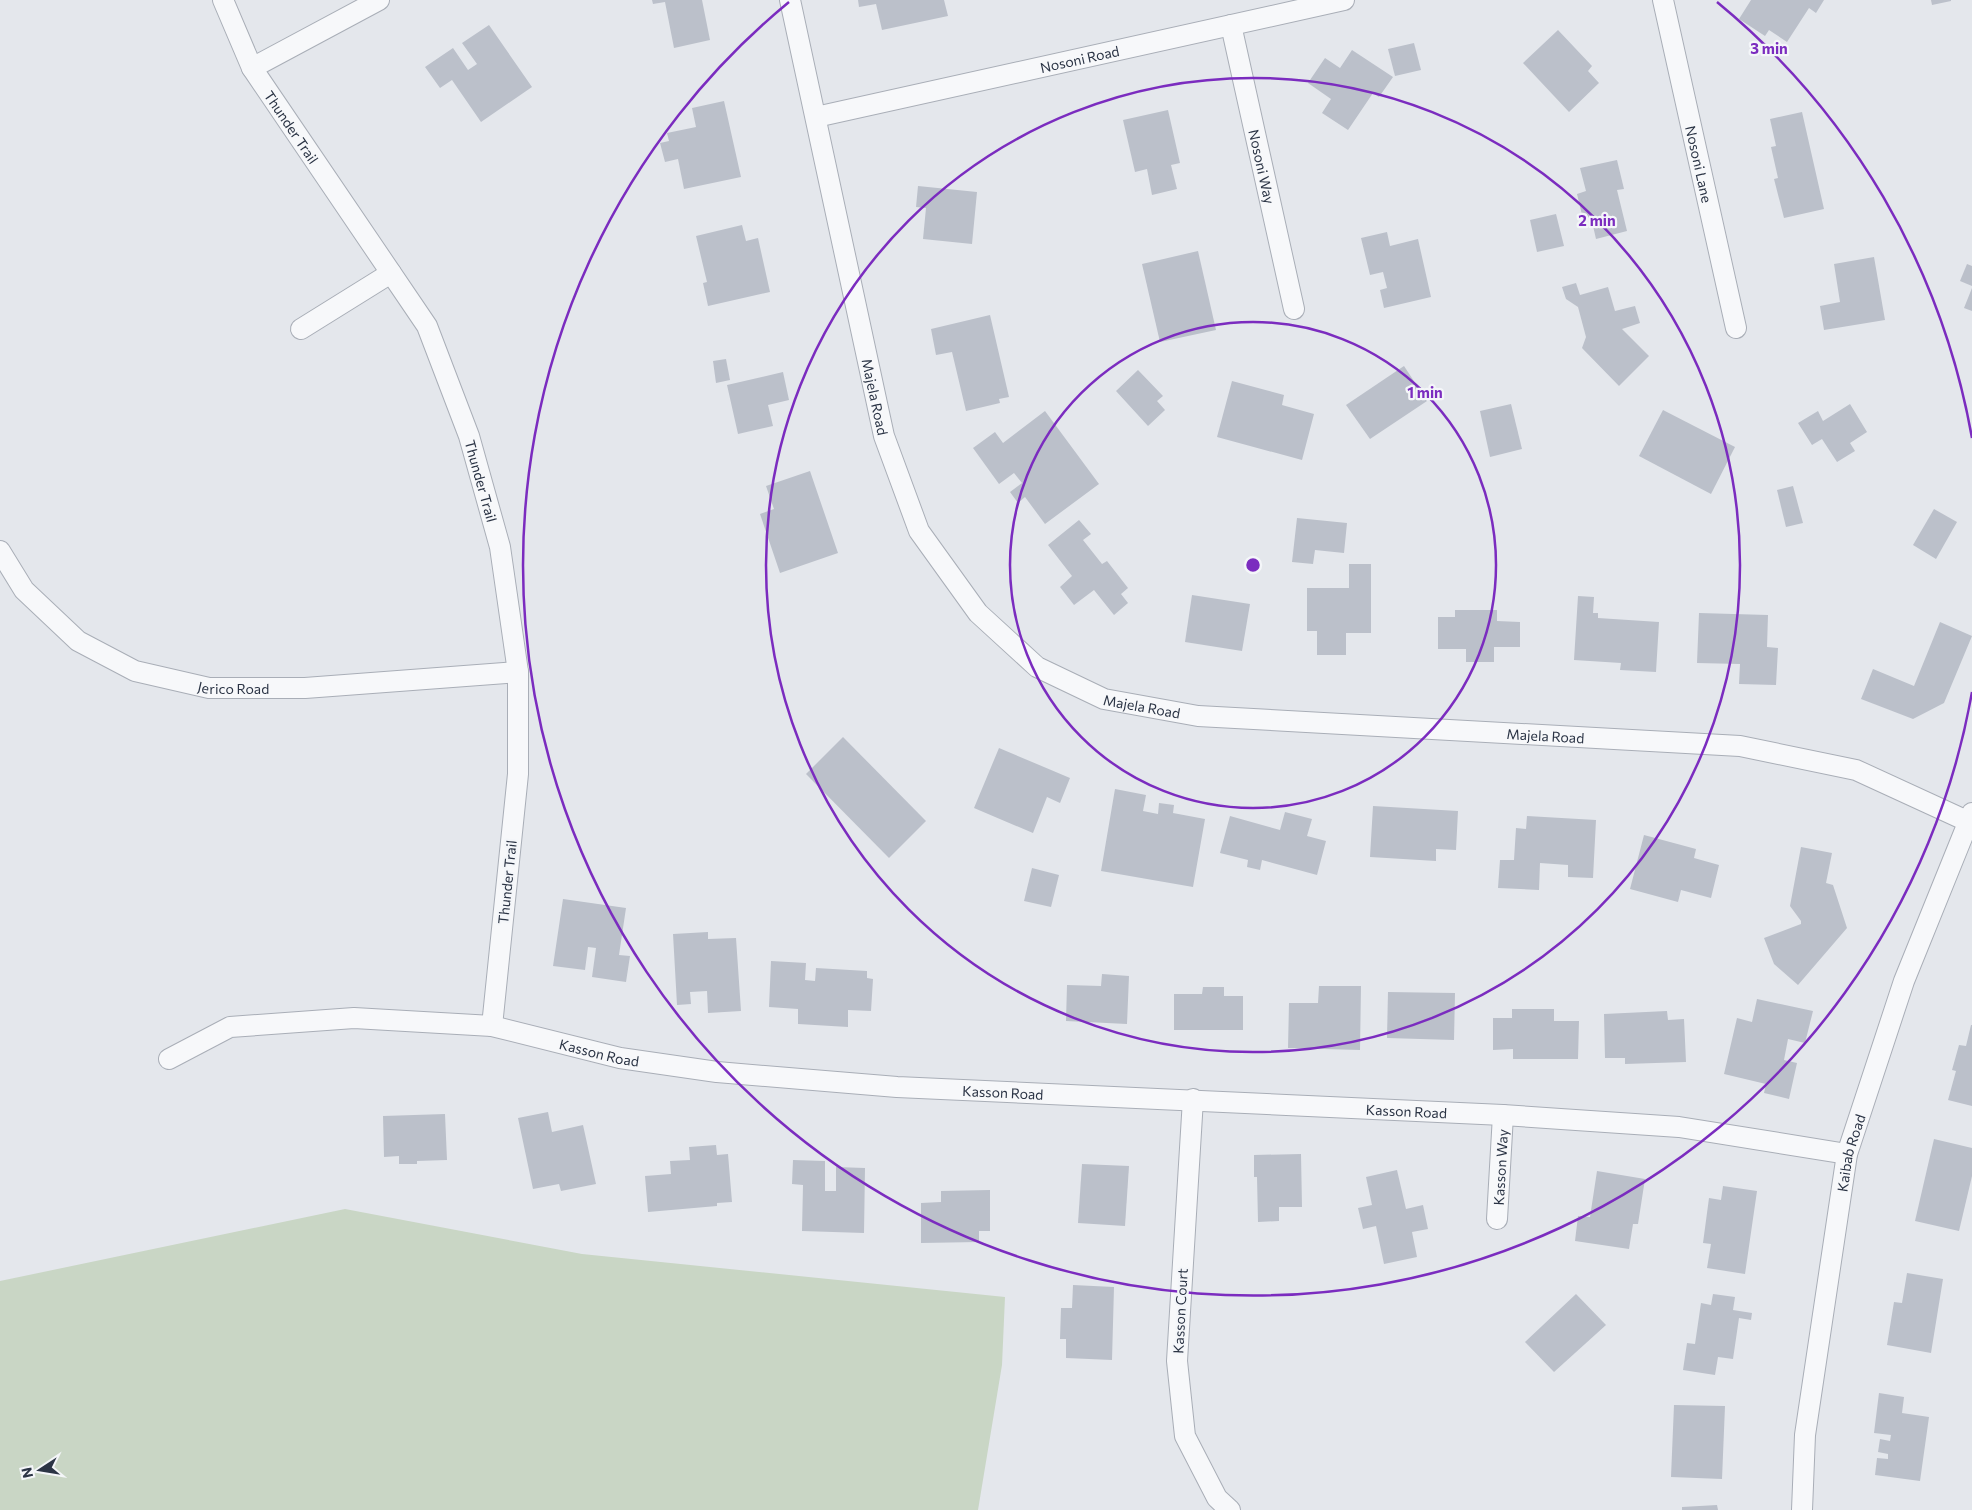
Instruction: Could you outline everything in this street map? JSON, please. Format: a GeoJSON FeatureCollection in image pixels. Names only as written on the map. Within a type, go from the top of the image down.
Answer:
{"type":"FeatureCollection","features":[{"type":"Feature","properties":{"kind":"street","name":"Thunder Trail"},"geometry":{"type":"LineString","coordinates":[[223,0],[252,68],[427,326],[469,436],[500,547],[518,672],[518,774],[492,1026]]}},
{"type":"Feature","properties":{"kind":"street"},"geometry":{"type":"LineString","coordinates":[[252,68],[379,0]]}},
{"type":"Feature","properties":{"kind":"street","name":"Majela Road"},"geometry":{"type":"LineString","coordinates":[[790,0],[884,436],[918,530],[978,613],[1037,667],[1104,699],[1198,716],[1740,746],[1856,770],[1970,817]]}},
{"type":"Feature","properties":{"kind":"street","name":"Nosoni Road"},"geometry":{"type":"LineString","coordinates":[[816,117],[1344,0]]}},
{"type":"Feature","properties":{"kind":"street","name":"Nosoni Lane"},"geometry":{"type":"LineString","coordinates":[[1663,0],[1736,328]]}},
{"type":"Feature","properties":{"kind":"street","name":"Nosoni Way"},"geometry":{"type":"LineString","coordinates":[[1231,25],[1294,309]]}},
{"type":"Feature","properties":{"kind":"street"},"geometry":{"type":"LineString","coordinates":[[301,329],[391,273]]}},
{"type":"Feature","properties":{"kind":"street","name":"Jerico Road"},"geometry":{"type":"LineString","coordinates":[[0,551],[24,590],[78,641],[135,671],[209,688],[305,688],[518,672]]}},
{"type":"Feature","properties":{"kind":"street","name":"Kaibab Road"},"geometry":{"type":"LineString","coordinates":[[1802,1510],[1805,1435],[1847,1154],[1904,981],[1970,817]]}},
{"type":"Feature","properties":{"kind":"street","name":"Kasson Road"},"geometry":{"type":"LineString","coordinates":[[169,1059],[230,1027],[354,1018],[492,1026],[620,1058],[717,1072],[897,1086],[1503,1115],[1679,1127],[1847,1154]]}},
{"type":"Feature","properties":{"kind":"street","name":"Kasson Court"},"geometry":{"type":"LineString","coordinates":[[1193,1099],[1177,1361],[1185,1436],[1217,1498],[1230,1510]]}},
{"type":"Feature","properties":{"kind":"street","name":"Kasson Way"},"geometry":{"type":"LineString","coordinates":[[1497,1220],[1503,1115]]}},
{"type":"Feature","properties":{"kind":"green space"},"geometry":{"type":"Polygon","coordinates":[[[345,1209],[582,1254],[1005,1297],[1002,1365],[978,1510],[0,1510],[0,1281],[345,1209]]]}},
{"type":"Feature","properties":{"kind":"building"},"geometry":{"type":"Polygon","coordinates":[[[652,0],[702,0],[710,40],[674,48],[665,2],[653,4],[652,0]]]}},
{"type":"Feature","properties":{"kind":"building"},"geometry":{"type":"Polygon","coordinates":[[[858,0],[944,0],[948,16],[882,30],[876,4],[859,7],[858,0]]]}},
{"type":"Feature","properties":{"kind":"building"},"geometry":{"type":"Polygon","coordinates":[[[1751,0],[1824,0],[1816,13],[1809,8],[1787,42],[1769,30],[1765,36],[1739,19],[1751,0]]]}},
{"type":"Feature","properties":{"kind":"building"},"geometry":{"type":"Polygon","coordinates":[[[1931,0],[1951,0],[1951,1],[1932,5],[1931,0]]]}},
{"type":"Feature","properties":{"kind":"building"},"geometry":{"type":"Polygon","coordinates":[[[489,25],[532,87],[481,122],[452,80],[440,88],[425,67],[453,48],[468,70],[477,64],[462,43],[489,25]]]}},
{"type":"Feature","properties":{"kind":"building"},"geometry":{"type":"Polygon","coordinates":[[[1558,30],[1592,66],[1588,71],[1599,83],[1569,112],[1523,63],[1558,30]]]}},
{"type":"Feature","properties":{"kind":"building"},"geometry":{"type":"Polygon","coordinates":[[[1414,43],[1421,70],[1395,76],[1388,49],[1414,43]]]}},
{"type":"Feature","properties":{"kind":"building"},"geometry":{"type":"Polygon","coordinates":[[[1352,50],[1393,77],[1379,97],[1373,93],[1348,130],[1322,113],[1331,99],[1308,83],[1325,58],[1340,68],[1352,50]]]}},
{"type":"Feature","properties":{"kind":"building"},"geometry":{"type":"Polygon","coordinates":[[[724,101],[741,177],[684,189],[678,159],[665,162],[660,143],[669,141],[667,133],[696,127],[692,108],[724,101]]]}},
{"type":"Feature","properties":{"kind":"building"},"geometry":{"type":"Polygon","coordinates":[[[1168,110],[1180,163],[1171,165],[1177,189],[1152,195],[1147,169],[1135,172],[1123,120],[1168,110]]]}},
{"type":"Feature","properties":{"kind":"building"},"geometry":{"type":"Polygon","coordinates":[[[1802,112],[1824,209],[1784,218],[1774,179],[1778,178],[1771,147],[1776,146],[1770,119],[1802,112]]]}},
{"type":"Feature","properties":{"kind":"building"},"geometry":{"type":"Polygon","coordinates":[[[1617,160],[1624,189],[1617,190],[1627,231],[1596,239],[1591,217],[1583,219],[1577,194],[1586,191],[1580,168],[1617,160]]]}},
{"type":"Feature","properties":{"kind":"building"},"geometry":{"type":"Polygon","coordinates":[[[918,186],[977,192],[972,244],[923,239],[926,208],[916,207],[918,186]]]}},
{"type":"Feature","properties":{"kind":"building"},"geometry":{"type":"Polygon","coordinates":[[[1556,214],[1564,246],[1537,252],[1530,220],[1556,214]]]}},
{"type":"Feature","properties":{"kind":"building"},"geometry":{"type":"Polygon","coordinates":[[[742,225],[746,241],[758,238],[770,292],[708,306],[703,283],[707,282],[696,236],[742,225]]]}},
{"type":"Feature","properties":{"kind":"building"},"geometry":{"type":"Polygon","coordinates":[[[1387,232],[1390,246],[1418,239],[1431,297],[1384,308],[1380,290],[1387,288],[1383,272],[1370,275],[1361,238],[1387,232]]]}},
{"type":"Feature","properties":{"kind":"building"},"geometry":{"type":"Polygon","coordinates":[[[1198,251],[1216,330],[1160,342],[1142,264],[1198,251]]]}},
{"type":"Feature","properties":{"kind":"building"},"geometry":{"type":"Polygon","coordinates":[[[1874,257],[1885,320],[1824,330],[1820,306],[1840,302],[1834,264],[1874,257]]]}},
{"type":"Feature","properties":{"kind":"building"},"geometry":{"type":"Polygon","coordinates":[[[1967,264],[1972,266],[1972,286],[1960,281],[1967,264]]]}},
{"type":"Feature","properties":{"kind":"building"},"geometry":{"type":"Polygon","coordinates":[[[1576,283],[1580,295],[1608,287],[1615,311],[1635,306],[1640,323],[1622,329],[1649,356],[1619,386],[1582,348],[1586,337],[1578,307],[1566,299],[1562,287],[1576,283]]]}},
{"type":"Feature","properties":{"kind":"building"},"geometry":{"type":"Polygon","coordinates":[[[1972,288],[1972,311],[1964,308],[1972,288]]]}},
{"type":"Feature","properties":{"kind":"building"},"geometry":{"type":"Polygon","coordinates":[[[990,315],[1009,397],[999,399],[1000,403],[966,411],[952,352],[936,355],[931,329],[990,315]]]}},
{"type":"Feature","properties":{"kind":"building"},"geometry":{"type":"Polygon","coordinates":[[[726,359],[730,380],[716,383],[713,361],[726,359]]]}},
{"type":"Feature","properties":{"kind":"building"},"geometry":{"type":"Polygon","coordinates":[[[1404,366],[1427,401],[1370,439],[1346,405],[1404,366]]]}},
{"type":"Feature","properties":{"kind":"building"},"geometry":{"type":"Polygon","coordinates":[[[1138,370],[1163,396],[1157,401],[1165,410],[1148,426],[1116,391],[1138,370]]]}},
{"type":"Feature","properties":{"kind":"building"},"geometry":{"type":"Polygon","coordinates":[[[783,372],[789,400],[768,405],[773,426],[738,434],[727,385],[783,372]]]}},
{"type":"Feature","properties":{"kind":"building"},"geometry":{"type":"Polygon","coordinates":[[[1232,381],[1284,395],[1282,405],[1314,414],[1302,460],[1217,437],[1232,381]]]}},
{"type":"Feature","properties":{"kind":"building"},"geometry":{"type":"Polygon","coordinates":[[[1511,404],[1522,449],[1490,457],[1480,411],[1511,404]]]}},
{"type":"Feature","properties":{"kind":"building"},"geometry":{"type":"Polygon","coordinates":[[[1850,404],[1867,432],[1850,443],[1855,451],[1837,462],[1822,439],[1812,445],[1798,423],[1818,411],[1823,421],[1850,404]]]}},
{"type":"Feature","properties":{"kind":"building"},"geometry":{"type":"Polygon","coordinates":[[[1663,410],[1735,447],[1711,494],[1639,456],[1663,410]]]}},
{"type":"Feature","properties":{"kind":"building"},"geometry":{"type":"Polygon","coordinates":[[[1045,411],[1099,484],[1045,524],[1025,497],[1018,503],[1010,492],[1022,483],[1014,473],[999,484],[973,448],[995,432],[1003,443],[1045,411]]]}},
{"type":"Feature","properties":{"kind":"building"},"geometry":{"type":"Polygon","coordinates":[[[810,471],[838,553],[780,573],[760,514],[774,509],[766,486],[810,471]]]}},
{"type":"Feature","properties":{"kind":"building"},"geometry":{"type":"Polygon","coordinates":[[[1793,486],[1803,523],[1786,527],[1777,490],[1793,486]]]}},
{"type":"Feature","properties":{"kind":"building"},"geometry":{"type":"Polygon","coordinates":[[[1934,509],[1957,522],[1936,559],[1913,545],[1934,509]]]}},
{"type":"Feature","properties":{"kind":"building"},"geometry":{"type":"Polygon","coordinates":[[[1297,518],[1347,523],[1344,553],[1315,550],[1313,564],[1292,562],[1297,518]]]}},
{"type":"Feature","properties":{"kind":"building"},"geometry":{"type":"Polygon","coordinates":[[[1079,520],[1091,534],[1083,540],[1102,564],[1107,561],[1128,588],[1121,594],[1128,603],[1114,615],[1094,590],[1074,605],[1060,587],[1072,576],[1048,545],[1079,520]]]}},
{"type":"Feature","properties":{"kind":"building"},"geometry":{"type":"Polygon","coordinates":[[[1349,564],[1371,564],[1371,633],[1346,633],[1346,655],[1317,655],[1317,631],[1307,631],[1307,588],[1349,588],[1349,564]]]}},
{"type":"Feature","properties":{"kind":"building"},"geometry":{"type":"Polygon","coordinates":[[[1192,595],[1250,604],[1242,651],[1185,642],[1192,595]]]}},
{"type":"Feature","properties":{"kind":"building"},"geometry":{"type":"Polygon","coordinates":[[[1578,596],[1594,597],[1593,613],[1598,613],[1598,618],[1659,622],[1656,672],[1620,670],[1621,663],[1574,660],[1578,596]]]}},
{"type":"Feature","properties":{"kind":"building"},"geometry":{"type":"Polygon","coordinates":[[[1455,610],[1497,610],[1497,621],[1520,622],[1520,647],[1494,647],[1494,662],[1466,662],[1466,649],[1438,649],[1438,617],[1455,617],[1455,610]]]}},
{"type":"Feature","properties":{"kind":"building"},"geometry":{"type":"Polygon","coordinates":[[[1699,613],[1768,615],[1767,647],[1778,648],[1776,685],[1739,684],[1740,664],[1697,663],[1699,613]]]}},
{"type":"Feature","properties":{"kind":"building"},"geometry":{"type":"Polygon","coordinates":[[[1940,622],[1972,636],[1944,703],[1913,719],[1861,699],[1873,669],[1914,686],[1940,622]]]}},
{"type":"Feature","properties":{"kind":"building"},"geometry":{"type":"Polygon","coordinates":[[[843,737],[926,821],[889,858],[806,774],[843,737]]]}},
{"type":"Feature","properties":{"kind":"building"},"geometry":{"type":"Polygon","coordinates":[[[999,748],[1070,778],[1060,803],[1047,797],[1033,833],[974,808],[999,748]]]}},
{"type":"Feature","properties":{"kind":"building"},"geometry":{"type":"Polygon","coordinates":[[[1115,789],[1146,795],[1143,811],[1158,814],[1159,803],[1174,805],[1173,813],[1205,819],[1193,887],[1101,871],[1115,789]]]}},
{"type":"Feature","properties":{"kind":"building"},"geometry":{"type":"Polygon","coordinates":[[[1373,806],[1458,811],[1456,850],[1436,849],[1436,861],[1370,857],[1373,806]]]}},
{"type":"Feature","properties":{"kind":"building"},"geometry":{"type":"Polygon","coordinates":[[[1285,812],[1312,819],[1307,836],[1326,841],[1317,875],[1262,860],[1260,870],[1247,867],[1248,860],[1220,853],[1230,816],[1280,830],[1285,812]]]}},
{"type":"Feature","properties":{"kind":"building"},"geometry":{"type":"Polygon","coordinates":[[[1527,816],[1596,820],[1593,878],[1568,877],[1568,865],[1540,863],[1539,890],[1498,888],[1500,860],[1514,860],[1516,828],[1526,829],[1527,816]]]}},
{"type":"Feature","properties":{"kind":"building"},"geometry":{"type":"Polygon","coordinates":[[[1644,835],[1696,849],[1694,858],[1719,865],[1711,898],[1681,890],[1678,902],[1630,889],[1644,835]]]}},
{"type":"Feature","properties":{"kind":"building"},"geometry":{"type":"Polygon","coordinates":[[[1801,847],[1832,853],[1826,883],[1833,885],[1847,928],[1798,985],[1774,964],[1764,938],[1801,924],[1801,921],[1790,906],[1801,847]]]}},
{"type":"Feature","properties":{"kind":"building"},"geometry":{"type":"Polygon","coordinates":[[[1032,868],[1059,875],[1051,907],[1024,901],[1032,868]]]}},
{"type":"Feature","properties":{"kind":"building"},"geometry":{"type":"Polygon","coordinates":[[[563,899],[626,908],[619,955],[630,956],[626,982],[592,977],[596,948],[588,947],[585,970],[553,966],[563,899]]]}},
{"type":"Feature","properties":{"kind":"building"},"geometry":{"type":"Polygon","coordinates":[[[708,932],[708,939],[736,938],[741,1011],[708,1013],[707,991],[690,992],[691,1004],[677,1005],[673,934],[708,932]]]}},
{"type":"Feature","properties":{"kind":"building"},"geometry":{"type":"Polygon","coordinates":[[[771,961],[806,963],[805,980],[815,981],[816,968],[867,971],[867,978],[873,979],[871,1011],[848,1010],[848,1027],[798,1024],[798,1009],[769,1007],[771,961]]]}},
{"type":"Feature","properties":{"kind":"building"},"geometry":{"type":"Polygon","coordinates":[[[1102,974],[1129,976],[1127,1024],[1066,1021],[1067,985],[1101,986],[1102,974]]]}},
{"type":"Feature","properties":{"kind":"building"},"geometry":{"type":"Polygon","coordinates":[[[1319,986],[1361,986],[1360,1050],[1288,1048],[1289,1003],[1318,1003],[1319,986]]]}},
{"type":"Feature","properties":{"kind":"building"},"geometry":{"type":"Polygon","coordinates":[[[1203,987],[1224,987],[1224,996],[1243,996],[1243,1030],[1174,1030],[1174,994],[1202,994],[1203,987]]]}},
{"type":"Feature","properties":{"kind":"building"},"geometry":{"type":"Polygon","coordinates":[[[1388,992],[1455,993],[1454,1040],[1387,1038],[1388,992]]]}},
{"type":"Feature","properties":{"kind":"building"},"geometry":{"type":"Polygon","coordinates":[[[1757,999],[1813,1011],[1805,1043],[1788,1039],[1784,1060],[1797,1063],[1789,1099],[1764,1093],[1766,1084],[1724,1074],[1737,1018],[1752,1022],[1757,999]]]}},
{"type":"Feature","properties":{"kind":"building"},"geometry":{"type":"Polygon","coordinates":[[[1512,1009],[1554,1009],[1554,1021],[1579,1021],[1578,1059],[1513,1059],[1513,1049],[1493,1050],[1493,1018],[1512,1018],[1512,1009]]]}},
{"type":"Feature","properties":{"kind":"building"},"geometry":{"type":"Polygon","coordinates":[[[1667,1011],[1668,1020],[1684,1019],[1686,1062],[1625,1064],[1625,1058],[1605,1058],[1604,1014],[1667,1011]]]}},
{"type":"Feature","properties":{"kind":"building"},"geometry":{"type":"Polygon","coordinates":[[[1971,1025],[1972,1106],[1948,1100],[1956,1071],[1952,1070],[1959,1045],[1966,1046],[1971,1025]]]}},
{"type":"Feature","properties":{"kind":"building"},"geometry":{"type":"Polygon","coordinates":[[[548,1112],[552,1132],[583,1125],[596,1184],[561,1191],[559,1184],[533,1189],[518,1118],[548,1112]]]}},
{"type":"Feature","properties":{"kind":"building"},"geometry":{"type":"Polygon","coordinates":[[[445,1114],[447,1160],[399,1164],[399,1156],[384,1157],[383,1116],[445,1114]]]}},
{"type":"Feature","properties":{"kind":"building"},"geometry":{"type":"Polygon","coordinates":[[[1934,1139],[1972,1148],[1972,1176],[1959,1231],[1915,1221],[1934,1139]]]}},
{"type":"Feature","properties":{"kind":"building"},"geometry":{"type":"Polygon","coordinates":[[[716,1145],[717,1155],[728,1154],[732,1202],[717,1203],[717,1206],[648,1212],[645,1176],[671,1174],[670,1161],[690,1160],[689,1147],[716,1145]]]}},
{"type":"Feature","properties":{"kind":"building"},"geometry":{"type":"Polygon","coordinates":[[[1301,1154],[1302,1207],[1279,1207],[1279,1221],[1258,1222],[1257,1177],[1254,1177],[1254,1155],[1301,1154]]]}},
{"type":"Feature","properties":{"kind":"building"},"geometry":{"type":"Polygon","coordinates":[[[793,1160],[825,1161],[825,1191],[836,1191],[836,1167],[865,1168],[864,1233],[802,1231],[803,1185],[792,1184],[793,1160]]]}},
{"type":"Feature","properties":{"kind":"building"},"geometry":{"type":"Polygon","coordinates":[[[1082,1164],[1129,1166],[1125,1226],[1078,1223],[1082,1164]]]}},
{"type":"Feature","properties":{"kind":"building"},"geometry":{"type":"Polygon","coordinates":[[[1397,1170],[1406,1209],[1423,1205],[1428,1229],[1412,1232],[1417,1257],[1384,1264],[1376,1226],[1363,1229],[1358,1208],[1372,1205],[1366,1177],[1397,1170]]]}},
{"type":"Feature","properties":{"kind":"building"},"geometry":{"type":"Polygon","coordinates":[[[1597,1171],[1645,1179],[1638,1224],[1633,1224],[1629,1249],[1575,1241],[1578,1216],[1590,1217],[1597,1171]]]}},
{"type":"Feature","properties":{"kind":"building"},"geometry":{"type":"Polygon","coordinates":[[[1723,1186],[1757,1191],[1745,1274],[1707,1268],[1711,1244],[1703,1243],[1709,1198],[1721,1200],[1723,1186]]]}},
{"type":"Feature","properties":{"kind":"building"},"geometry":{"type":"Polygon","coordinates":[[[990,1190],[990,1231],[979,1231],[979,1242],[921,1243],[921,1203],[941,1202],[941,1191],[990,1190]]]}},
{"type":"Feature","properties":{"kind":"building"},"geometry":{"type":"Polygon","coordinates":[[[1907,1273],[1943,1279],[1931,1353],[1887,1345],[1894,1302],[1902,1303],[1907,1273]]]}},
{"type":"Feature","properties":{"kind":"building"},"geometry":{"type":"Polygon","coordinates":[[[1073,1285],[1114,1287],[1112,1360],[1066,1358],[1066,1339],[1060,1339],[1061,1308],[1072,1308],[1073,1285]]]}},
{"type":"Feature","properties":{"kind":"building"},"geometry":{"type":"Polygon","coordinates":[[[1576,1294],[1606,1325],[1554,1372],[1525,1342],[1576,1294]]]}},
{"type":"Feature","properties":{"kind":"building"},"geometry":{"type":"Polygon","coordinates":[[[1713,1294],[1735,1297],[1733,1310],[1752,1313],[1751,1320],[1739,1318],[1733,1359],[1718,1357],[1715,1375],[1683,1370],[1687,1343],[1695,1344],[1701,1303],[1711,1305],[1713,1294]]]}},
{"type":"Feature","properties":{"kind":"building"},"geometry":{"type":"Polygon","coordinates":[[[1879,1393],[1904,1397],[1902,1413],[1929,1417],[1920,1481],[1875,1475],[1877,1458],[1888,1459],[1888,1454],[1878,1452],[1880,1439],[1890,1441],[1891,1435],[1874,1433],[1879,1393]]]}},
{"type":"Feature","properties":{"kind":"building"},"geometry":{"type":"Polygon","coordinates":[[[1674,1405],[1725,1406],[1722,1479],[1671,1477],[1674,1405]]]}},
{"type":"Feature","properties":{"kind":"building"},"geometry":{"type":"Polygon","coordinates":[[[1717,1505],[1718,1510],[1682,1510],[1682,1507],[1717,1505]]]}}]}
